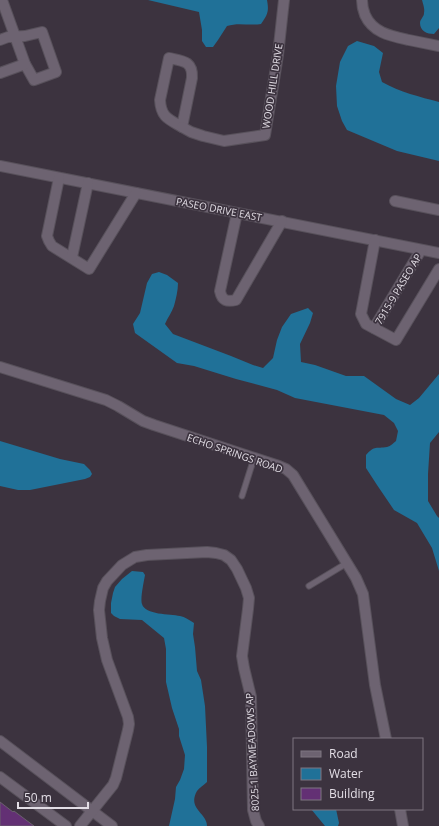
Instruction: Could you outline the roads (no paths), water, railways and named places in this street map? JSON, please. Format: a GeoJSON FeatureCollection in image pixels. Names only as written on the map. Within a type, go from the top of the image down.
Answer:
{"type":"FeatureCollection","features":[{"type":"Feature","properties":{"kind":"street"},"geometry":{"type":"LineString","coordinates":[[0,40],[8,37],[16,36],[25,36],[42,32],[56,72],[34,80],[25,64],[16,36],[2,0]]}},
{"type":"Feature","properties":{"kind":"street","name":"WOOD HILL DRIVE"},"geometry":{"type":"LineString","coordinates":[[182,127],[202,136],[224,141],[265,136],[278,55],[284,0]]}},
{"type":"Feature","properties":{"kind":"street"},"geometry":{"type":"LineString","coordinates":[[362,0],[366,19],[380,32],[391,36],[439,46]]}},
{"type":"Feature","properties":{"kind":"street"},"geometry":{"type":"LineString","coordinates":[[169,58],[186,62],[191,66],[193,72],[182,127],[166,118],[161,107],[160,100],[169,58]]}},
{"type":"Feature","properties":{"kind":"street"},"geometry":{"type":"LineString","coordinates":[[0,73],[25,64]]}},
{"type":"Feature","properties":{"kind":"street","name":"PASEO DRIVE EAST"},"geometry":{"type":"LineString","coordinates":[[0,166],[439,253]]}},
{"type":"Feature","properties":{"kind":"street"},"geometry":{"type":"LineString","coordinates":[[59,178],[47,236],[48,242],[89,269],[136,193]]}},
{"type":"Feature","properties":{"kind":"street"},"geometry":{"type":"LineString","coordinates":[[72,257],[88,183]]}},
{"type":"Feature","properties":{"kind":"street"},"geometry":{"type":"LineString","coordinates":[[395,201],[439,210]]}},
{"type":"Feature","properties":{"kind":"street"},"geometry":{"type":"LineString","coordinates":[[237,213],[220,292],[224,300],[236,300],[282,221]]}},
{"type":"Feature","properties":{"kind":"street"},"geometry":{"type":"LineString","coordinates":[[376,240],[361,314],[366,324],[396,340],[439,269]]}},
{"type":"Feature","properties":{"kind":"street","name":"7915-9 PASEO AP"},"geometry":{"type":"LineString","coordinates":[[374,328],[421,250]]}},
{"type":"Feature","properties":{"kind":"street","name":"ECHO SPRINGS ROAD"},"geometry":{"type":"LineString","coordinates":[[0,366],[106,400],[143,421],[279,466],[286,469],[293,475],[356,578],[363,594],[375,685],[386,738]]}},
{"type":"Feature","properties":{"kind":"street","name":"8025-1 BAYMEADOWS AP"},"geometry":{"type":"LineString","coordinates":[[80,826],[113,785],[129,724],[105,653],[99,610],[103,588],[107,581],[122,565],[135,557],[207,552],[224,555],[231,560],[237,569],[249,598],[242,662],[251,697],[253,810],[258,826]]}},
{"type":"Feature","properties":{"kind":"street"},"geometry":{"type":"LineString","coordinates":[[0,741],[112,826]]}},
{"type":"Feature","properties":{"kind":"street"},"geometry":{"type":"LineString","coordinates":[[0,777],[66,826]]}},
{"type":"Feature","properties":{"kind":"street"},"geometry":{"type":"LineString","coordinates":[[400,810],[403,826]]}},
{"type":"Feature","properties":{"kind":"lane"},"geometry":{"type":"LineString","coordinates":[[242,496],[254,458]]}},
{"type":"Feature","properties":{"kind":"lane"},"geometry":{"type":"LineString","coordinates":[[309,586],[347,563]]}},
{"type":"Feature","properties":{"kind":"water"},"geometry":{"type":"Polygon","coordinates":[[[148,0],[267,0],[268,10],[267,15],[261,24],[236,24],[227,26],[213,47],[206,47],[202,41],[199,12],[148,0]]]}},
{"type":"Feature","properties":{"kind":"water"},"geometry":{"type":"Polygon","coordinates":[[[422,0],[439,0],[439,28],[434,34],[424,32],[420,26],[424,11],[422,0]]]}},
{"type":"Feature","properties":{"kind":"water"},"geometry":{"type":"Polygon","coordinates":[[[357,41],[374,46],[383,53],[379,72],[382,82],[417,96],[439,102],[439,161],[397,151],[347,130],[337,106],[336,86],[340,62],[348,46],[357,41]]]}},
{"type":"Feature","properties":{"kind":"water"},"geometry":{"type":"Polygon","coordinates":[[[159,272],[167,275],[178,283],[174,306],[165,324],[173,334],[253,365],[263,368],[273,358],[282,327],[291,314],[308,308],[313,313],[300,344],[301,362],[315,365],[346,376],[364,376],[396,399],[410,405],[419,398],[439,374],[439,432],[430,443],[428,501],[439,518],[439,571],[432,548],[417,523],[394,510],[366,468],[366,455],[369,452],[376,448],[388,447],[396,441],[398,431],[394,423],[384,415],[295,398],[277,390],[194,366],[177,363],[135,333],[133,324],[140,313],[147,283],[152,274],[159,272]]]}},
{"type":"Feature","properties":{"kind":"water"},"geometry":{"type":"Polygon","coordinates":[[[0,441],[60,459],[84,464],[92,474],[90,477],[85,479],[30,490],[18,490],[0,486],[0,441]]]}},
{"type":"Feature","properties":{"kind":"water"},"geometry":{"type":"Polygon","coordinates":[[[132,571],[143,572],[145,575],[141,598],[144,608],[153,612],[182,616],[194,623],[193,634],[197,671],[201,680],[205,706],[207,782],[197,791],[194,802],[207,826],[169,826],[176,787],[184,769],[185,755],[166,682],[166,649],[164,638],[142,620],[120,619],[111,613],[111,603],[115,587],[132,571]]]}},
{"type":"Feature","properties":{"kind":"water"},"geometry":{"type":"Polygon","coordinates":[[[312,810],[336,810],[339,823],[338,826],[325,826],[312,810]]]}}]}
